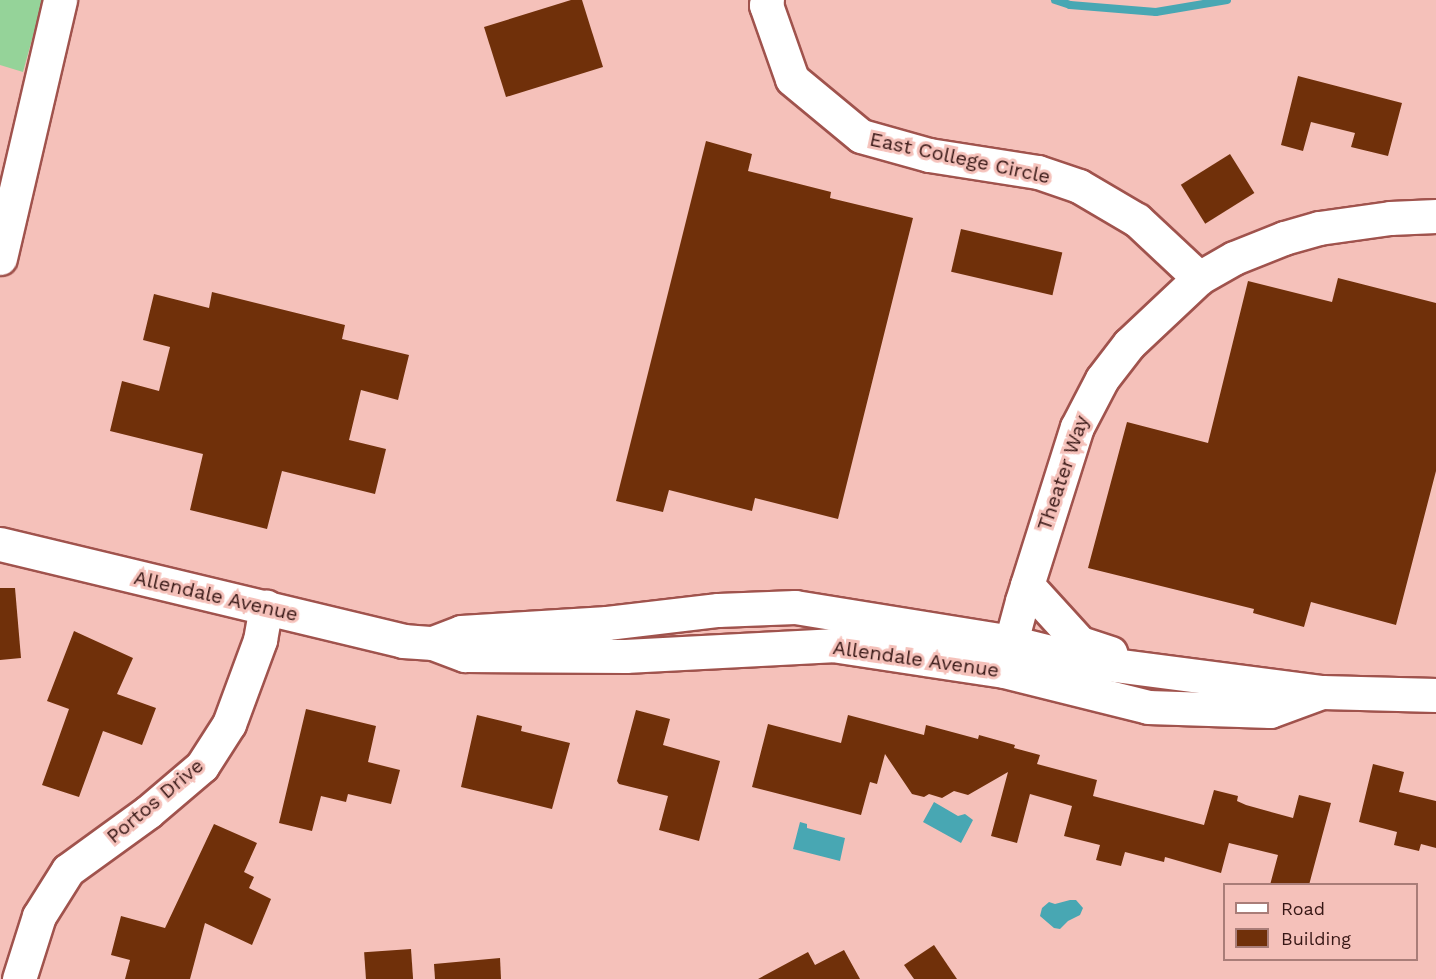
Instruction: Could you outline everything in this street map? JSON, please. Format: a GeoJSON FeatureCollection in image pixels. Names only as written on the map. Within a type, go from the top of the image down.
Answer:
{"type":"FeatureCollection","features":[{"type":"Feature","properties":{"kind":"street"},"geometry":{"type":"LineString","coordinates":[[0,258],[60,0]]}},
{"type":"Feature","properties":{"kind":"street","name":"East College Circle"},"geometry":{"type":"LineString","coordinates":[[767,0],[792,79],[861,136],[929,155],[1038,172],[1079,186],[1137,220],[1199,278]]}},
{"type":"Feature","properties":{"kind":"street","name":"Theater Way"},"geometry":{"type":"LineString","coordinates":[[1007,656],[1060,475],[1088,403],[1102,379],[1129,344],[1199,278],[1234,258],[1284,238],[1319,228],[1390,218],[1436,216]]}},
{"type":"Feature","properties":{"kind":"street","name":"Allendale Avenue"},"geometry":{"type":"LineString","coordinates":[[0,544],[403,641],[433,643],[465,655],[625,656],[832,645],[1091,662],[1322,692],[1436,695]]}},
{"type":"Feature","properties":{"kind":"street"},"geometry":{"type":"LineString","coordinates":[[1027,585],[1080,643],[1166,671]]}},
{"type":"Feature","properties":{"kind":"street","name":"Portos Drive"},"geometry":{"type":"LineString","coordinates":[[19,979],[39,916],[68,870],[148,812],[201,766],[224,732],[261,640],[266,607]]}},
{"type":"Feature","properties":{"kind":"street","name":"Allendale Avenue"},"geometry":{"type":"LineString","coordinates":[[1007,656],[1148,707],[1270,711],[1322,692]]}},
{"type":"Feature","properties":{"kind":"green space"},"geometry":{"type":"Polygon","coordinates":[[[0,0],[43,0],[23,72],[0,65],[0,0]]]}},
{"type":"Feature","properties":{"kind":"water"},"geometry":{"type":"Polygon","coordinates":[[[934,802],[958,816],[965,814],[973,820],[961,843],[923,822],[934,802]]]}},
{"type":"Feature","properties":{"kind":"water"},"geometry":{"type":"Polygon","coordinates":[[[800,822],[807,824],[807,828],[845,838],[840,861],[793,849],[800,822]]]}},
{"type":"Feature","properties":{"kind":"water"},"geometry":{"type":"Polygon","coordinates":[[[1076,900],[1083,908],[1080,915],[1068,921],[1060,929],[1054,928],[1040,916],[1042,908],[1049,902],[1055,904],[1076,900]]]}},
{"type":"Feature","properties":{"kind":"building"},"geometry":{"type":"Polygon","coordinates":[[[571,0],[582,0],[603,67],[506,97],[484,27],[571,0]]]}},
{"type":"Feature","properties":{"kind":"building"},"geometry":{"type":"Polygon","coordinates":[[[1298,76],[1402,103],[1388,156],[1351,147],[1355,133],[1311,122],[1303,151],[1281,145],[1298,76]]]}},
{"type":"Feature","properties":{"kind":"building"},"geometry":{"type":"Polygon","coordinates":[[[706,141],[752,154],[748,171],[831,192],[830,198],[913,218],[838,519],[755,498],[752,511],[669,490],[663,512],[616,501],[706,141]]]}},
{"type":"Feature","properties":{"kind":"building"},"geometry":{"type":"Polygon","coordinates":[[[1230,154],[1254,193],[1205,224],[1181,185],[1230,154]]]}},
{"type":"Feature","properties":{"kind":"building"},"geometry":{"type":"Polygon","coordinates":[[[961,229],[1062,252],[1052,295],[951,272],[961,229]]]}},
{"type":"Feature","properties":{"kind":"building"},"geometry":{"type":"Polygon","coordinates":[[[1338,278],[1436,303],[1436,471],[1396,625],[1311,602],[1304,627],[1253,613],[1254,609],[1088,568],[1127,422],[1208,443],[1248,281],[1332,302],[1338,278]]]}},
{"type":"Feature","properties":{"kind":"building"},"geometry":{"type":"Polygon","coordinates":[[[212,292],[345,325],[342,339],[409,355],[398,400],[361,390],[349,440],[386,449],[375,494],[282,471],[267,529],[190,510],[203,454],[110,431],[122,381],[159,391],[170,347],[143,340],[154,294],[209,308],[212,292]]]}},
{"type":"Feature","properties":{"kind":"building"},"geometry":{"type":"Polygon","coordinates":[[[0,588],[15,588],[21,658],[0,660],[0,588]]]}},
{"type":"Feature","properties":{"kind":"building"},"geometry":{"type":"Polygon","coordinates":[[[74,631],[133,658],[117,694],[156,708],[142,745],[103,731],[79,797],[42,785],[69,709],[47,701],[74,631]]]}},
{"type":"Feature","properties":{"kind":"building"},"geometry":{"type":"Polygon","coordinates":[[[306,709],[376,726],[368,762],[400,770],[391,804],[348,794],[346,802],[321,796],[312,831],[279,823],[306,709]]]}},
{"type":"Feature","properties":{"kind":"building"},"geometry":{"type":"Polygon","coordinates":[[[636,710],[670,719],[663,745],[720,761],[699,841],[659,830],[668,796],[619,784],[617,781],[636,710]]]}},
{"type":"Feature","properties":{"kind":"building"},"geometry":{"type":"Polygon","coordinates":[[[477,715],[522,726],[521,731],[570,743],[552,809],[461,787],[477,715]]]}},
{"type":"Feature","properties":{"kind":"building"},"geometry":{"type":"Polygon","coordinates":[[[848,715],[924,735],[926,725],[978,739],[979,735],[1040,755],[1037,764],[1097,780],[1093,796],[1204,825],[1214,790],[1238,796],[1237,801],[1246,805],[1293,818],[1299,795],[1331,803],[1310,883],[1271,883],[1278,855],[1229,843],[1221,873],[1165,857],[1164,862],[1125,852],[1121,866],[1096,860],[1100,845],[1064,836],[1072,806],[1030,794],[1017,843],[991,836],[1008,772],[968,795],[954,791],[942,798],[929,794],[924,797],[912,794],[885,754],[877,784],[870,782],[861,815],[752,787],[768,724],[841,743],[848,715]]]}},
{"type":"Feature","properties":{"kind":"building"},"geometry":{"type":"Polygon","coordinates":[[[1373,764],[1404,772],[1399,792],[1436,801],[1436,848],[1421,844],[1419,851],[1394,845],[1397,832],[1359,822],[1373,764]]]}},
{"type":"Feature","properties":{"kind":"building"},"geometry":{"type":"Polygon","coordinates":[[[214,824],[257,843],[244,872],[254,877],[249,888],[271,899],[252,945],[205,923],[190,979],[125,979],[130,960],[111,955],[121,916],[165,928],[214,824]]]}},
{"type":"Feature","properties":{"kind":"building"},"geometry":{"type":"Polygon","coordinates":[[[934,945],[957,979],[914,979],[904,965],[934,945]]]}},
{"type":"Feature","properties":{"kind":"building"},"geometry":{"type":"Polygon","coordinates":[[[411,949],[413,979],[366,979],[364,952],[411,949]]]}},
{"type":"Feature","properties":{"kind":"building"},"geometry":{"type":"Polygon","coordinates":[[[844,950],[860,979],[758,979],[808,952],[815,965],[844,950]]]}},
{"type":"Feature","properties":{"kind":"building"},"geometry":{"type":"Polygon","coordinates":[[[500,958],[501,979],[435,979],[434,964],[500,958]]]}},
{"type":"Feature","properties":{"kind":"waterway"},"geometry":{"type":"LineString","coordinates":[[1055,0],[1070,5],[1156,12],[1227,0]]}}]}
